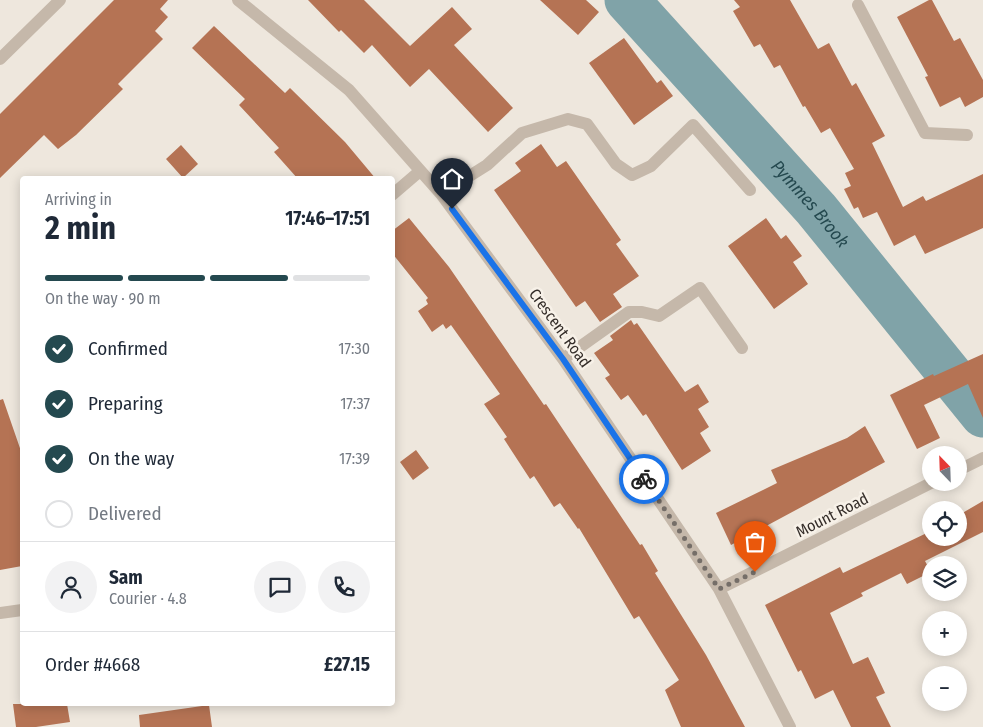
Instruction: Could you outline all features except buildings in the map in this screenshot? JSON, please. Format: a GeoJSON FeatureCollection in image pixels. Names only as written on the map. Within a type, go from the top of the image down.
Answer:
{"type":"FeatureCollection","features":[{"type":"Feature","properties":{"kind":"street"},"geometry":{"type":"LineString","coordinates":[[0,59],[60,0]]}},
{"type":"Feature","properties":{"kind":"street","name":"Crescent Road"},"geometry":{"type":"LineString","coordinates":[[238,0],[349,90],[441,194],[563,359],[719,589],[790,727]]}},
{"type":"Feature","properties":{"kind":"street"},"geometry":{"type":"LineString","coordinates":[[859,2],[925,133],[967,135]]}},
{"type":"Feature","properties":{"kind":"street"},"geometry":{"type":"LineString","coordinates":[[441,194],[487,165],[522,133],[568,119],[586,124],[616,164],[632,175],[651,166],[693,125],[750,190]]}},
{"type":"Feature","properties":{"kind":"street"},"geometry":{"type":"LineString","coordinates":[[395,193],[420,172]]}},
{"type":"Feature","properties":{"kind":"street"},"geometry":{"type":"LineString","coordinates":[[563,359],[629,312],[642,312],[659,316],[700,288],[742,348]]}},
{"type":"Feature","properties":{"kind":"street"},"geometry":{"type":"LineString","coordinates":[[968,465],[979,459]]}},
{"type":"Feature","properties":{"kind":"street","name":"Mount Road"},"geometry":{"type":"LineString","coordinates":[[719,589],[922,488]]}},
{"type":"Feature","properties":{"kind":"street"},"geometry":{"type":"LineString","coordinates":[[0,613],[20,610]]}},
{"type":"Feature","properties":{"kind":"waterway","name":"Pymmes Brook"},"geometry":{"type":"LineString","coordinates":[[627,0],[816,209],[983,415]]}},
{"type":"Feature","properties":{"kind":"way so far"},"geometry":{"type":"LineString","coordinates":[[644,479],[719,589],[755,572]]}},
{"type":"Feature","properties":{"kind":"route"},"geometry":{"type":"LineString","coordinates":[[452,209],[563,359],[644,479]]}}]}
